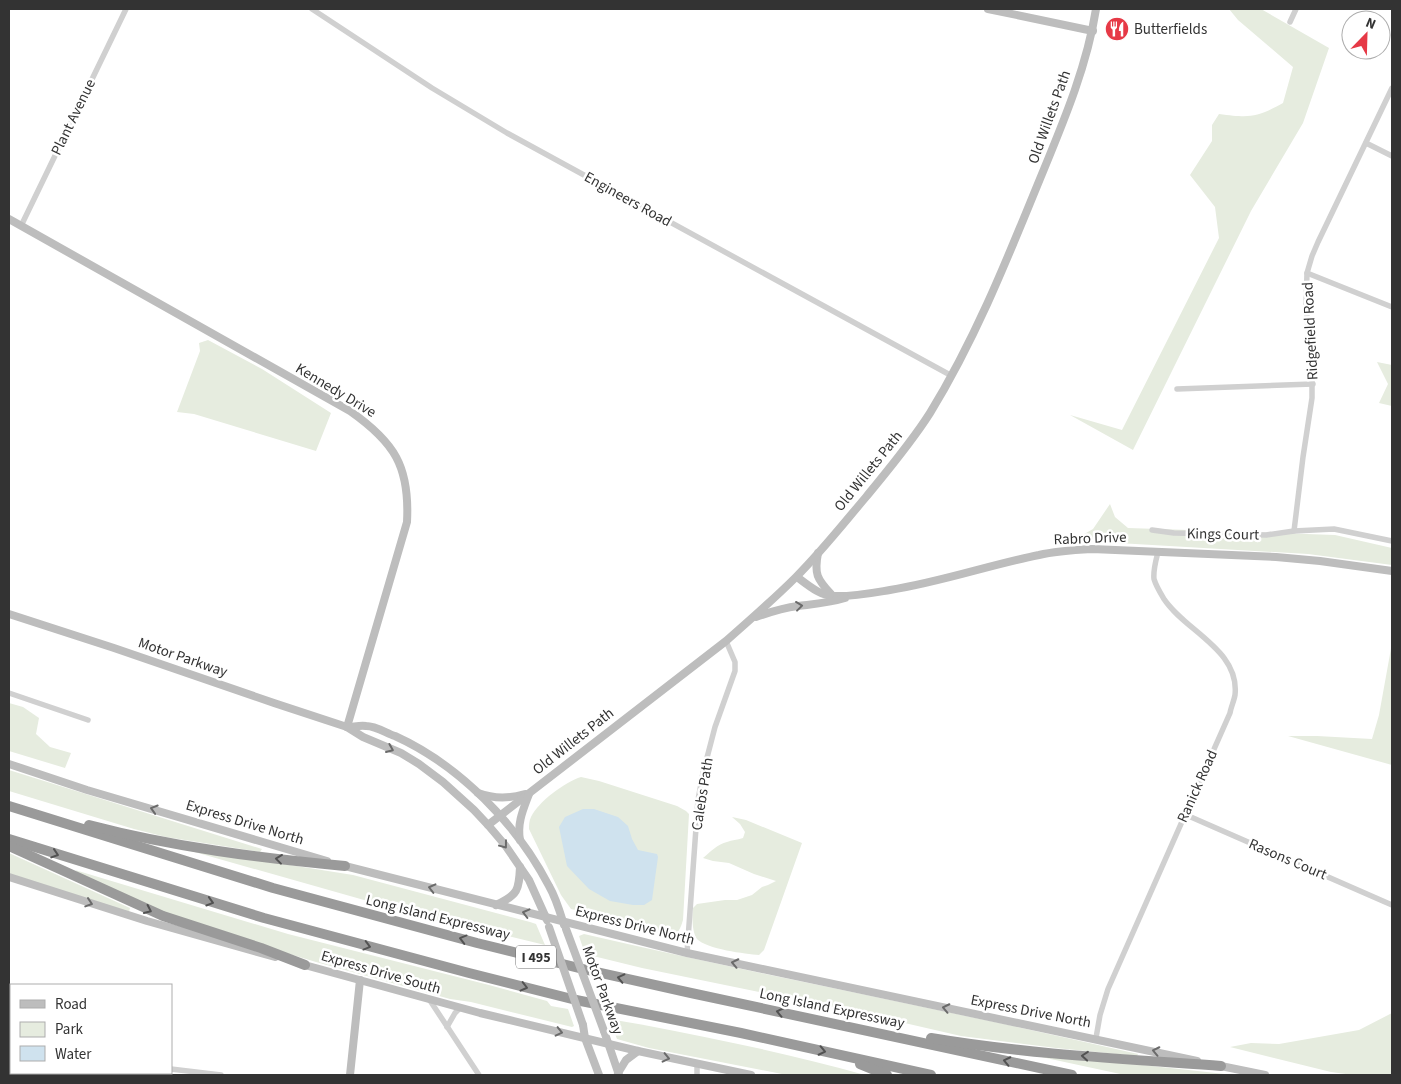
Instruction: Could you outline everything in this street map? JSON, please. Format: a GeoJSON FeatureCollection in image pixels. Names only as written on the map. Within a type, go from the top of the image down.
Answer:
{"type":"FeatureCollection","features":[{"type":"Feature","properties":{"kind":"highway"},"geometry":{"type":"LineString","coordinates":[[9,805],[116,832],[169,843],[278,860],[345,866]]}},
{"type":"Feature","properties":{"kind":"highway","name":"Long Island Expressway"},"geometry":{"type":"LineString","coordinates":[[9,805],[264,885],[372,916],[583,969],[1072,1075]]}},
{"type":"Feature","properties":{"kind":"highway","name":"I 495"},"geometry":{"type":"LineString","coordinates":[[9,839],[166,889],[364,946],[576,1000],[740,1033],[931,1075]]}},
{"type":"Feature","properties":{"kind":"highway"},"geometry":{"type":"LineString","coordinates":[[9,846],[162,916],[261,948],[305,965]]}},
{"type":"Feature","properties":{"kind":"highway"},"geometry":{"type":"LineString","coordinates":[[808,1019],[970,1044],[1134,1060],[1221,1066]]}},
{"type":"Feature","properties":{"kind":"highway"},"geometry":{"type":"LineString","coordinates":[[844,1056],[887,1075]]}},
{"type":"Feature","properties":{"kind":"main road"},"geometry":{"type":"LineString","coordinates":[[988,9],[1093,31]]}},
{"type":"Feature","properties":{"kind":"main road","name":"Old Willets Path"},"geometry":{"type":"LineString","coordinates":[[488,824],[752,619],[797,577],[912,440],[952,376],[986,309],[1051,154],[1093,31],[1096,9]]}},
{"type":"Feature","properties":{"kind":"main road","name":"Kennedy Drive"},"geometry":{"type":"LineString","coordinates":[[9,220],[350,411],[382,436],[393,451],[406,485],[407,522],[347,727]]}},
{"type":"Feature","properties":{"kind":"main road","name":"Rabro Drive"},"geometry":{"type":"LineString","coordinates":[[797,577],[815,590],[832,596],[854,595],[903,588],[1040,554],[1092,549],[1276,557],[1392,571]]}},
{"type":"Feature","properties":{"kind":"main road"},"geometry":{"type":"LineString","coordinates":[[818,553],[817,574],[822,584],[832,596]]}},
{"type":"Feature","properties":{"kind":"main road"},"geometry":{"type":"LineString","coordinates":[[752,619],[777,610],[831,603],[854,595]]}},
{"type":"Feature","properties":{"kind":"main road","name":"Motor Parkway"},"geometry":{"type":"LineString","coordinates":[[9,614],[347,727],[363,738],[419,764],[443,782],[488,824],[529,880],[546,918],[599,1075]]}},
{"type":"Feature","properties":{"kind":"main road","name":"Motor Parkway"},"geometry":{"type":"LineString","coordinates":[[347,727],[368,726],[410,743],[441,763],[476,792],[500,816],[521,842],[536,864],[557,902],[619,1074]]}},
{"type":"Feature","properties":{"kind":"main road","name":"Express Drive North"},"geometry":{"type":"LineString","coordinates":[[9,764],[87,790],[345,866],[546,918],[564,925],[687,953],[1265,1075]]}},
{"type":"Feature","properties":{"kind":"main road"},"geometry":{"type":"LineString","coordinates":[[476,792],[495,798],[510,798],[529,793]]}},
{"type":"Feature","properties":{"kind":"main road"},"geometry":{"type":"LineString","coordinates":[[521,842],[518,830],[520,816],[529,793]]}},
{"type":"Feature","properties":{"kind":"main road"},"geometry":{"type":"LineString","coordinates":[[496,905],[514,895],[520,882],[520,867]]}},
{"type":"Feature","properties":{"kind":"main road","name":"Express Drive South"},"geometry":{"type":"LineString","coordinates":[[9,877],[257,953],[460,1008],[638,1051],[751,1075]]}},
{"type":"Feature","properties":{"kind":"main road"},"geometry":{"type":"LineString","coordinates":[[350,1075],[360,980]]}},
{"type":"Feature","properties":{"kind":"main road"},"geometry":{"type":"LineString","coordinates":[[619,1074],[626,1060],[638,1051]]}},
{"type":"Feature","properties":{"kind":"street","name":"Plant Avenue"},"geometry":{"type":"LineString","coordinates":[[21,226],[126,9]]}},
{"type":"Feature","properties":{"kind":"street","name":"Engineers Road"},"geometry":{"type":"LineString","coordinates":[[312,9],[432,88],[507,133],[952,376]]}},
{"type":"Feature","properties":{"kind":"street"},"geometry":{"type":"LineString","coordinates":[[1290,22],[1296,9]]}},
{"type":"Feature","properties":{"kind":"street","name":"Ridgefield Road"},"geometry":{"type":"LineString","coordinates":[[1294,531],[1313,384],[1306,306],[1307,273],[1318,242],[1392,88]]}},
{"type":"Feature","properties":{"kind":"street"},"geometry":{"type":"LineString","coordinates":[[1366,143],[1392,156]]}},
{"type":"Feature","properties":{"kind":"street"},"geometry":{"type":"LineString","coordinates":[[1307,273],[1392,307]]}},
{"type":"Feature","properties":{"kind":"street"},"geometry":{"type":"LineString","coordinates":[[1177,389],[1313,384]]}},
{"type":"Feature","properties":{"kind":"street","name":"Kings Court"},"geometry":{"type":"LineString","coordinates":[[1152,530],[1174,533],[1266,535],[1294,531],[1334,529],[1392,541]]}},
{"type":"Feature","properties":{"kind":"street","name":"Ranick Road"},"geometry":{"type":"LineString","coordinates":[[1096,1038],[1100,1015],[1108,989],[1230,713],[1235,695],[1231,667],[1223,656],[1171,609],[1160,593],[1154,578],[1158,552]]}},
{"type":"Feature","properties":{"kind":"street","name":"Calebs Path"},"geometry":{"type":"LineString","coordinates":[[687,953],[699,798],[703,773],[715,727],[735,670],[735,662],[726,641]]}},
{"type":"Feature","properties":{"kind":"street"},"geometry":{"type":"LineString","coordinates":[[9,693],[88,720]]}},
{"type":"Feature","properties":{"kind":"street","name":"Rasons Court"},"geometry":{"type":"LineString","coordinates":[[1184,814],[1392,905]]}},
{"type":"Feature","properties":{"kind":"street"},"geometry":{"type":"LineString","coordinates":[[429,999],[479,1075]]}},
{"type":"Feature","properties":{"kind":"street"},"geometry":{"type":"LineString","coordinates":[[447,1027],[460,1008]]}},
{"type":"Feature","properties":{"kind":"street"},"geometry":{"type":"LineString","coordinates":[[697,1064],[697,1075]]}},
{"type":"Feature","properties":{"kind":"street"},"geometry":{"type":"LineString","coordinates":[[172,1069],[221,1075]]}},
{"type":"Feature","properties":{"kind":"green space"},"geometry":{"type":"Polygon","coordinates":[[[1229,9],[1261,9],[1329,48],[1303,123],[1251,211],[1133,450],[1070,415],[1122,430],[1219,238],[1215,207],[1190,175],[1212,141],[1212,125],[1219,114],[1252,116],[1266,112],[1283,103],[1293,67],[1238,20],[1229,9]]]}},
{"type":"Feature","properties":{"kind":"green space"},"geometry":{"type":"Polygon","coordinates":[[[208,340],[262,369],[331,413],[316,451],[194,414],[177,412],[200,351],[199,343],[208,340]]]}},
{"type":"Feature","properties":{"kind":"green space"},"geometry":{"type":"Polygon","coordinates":[[[1377,362],[1392,365],[1392,406],[1379,403],[1388,384],[1377,362]]]}},
{"type":"Feature","properties":{"kind":"green space"},"geometry":{"type":"Polygon","coordinates":[[[1110,504],[1115,517],[1128,528],[1335,535],[1392,548],[1392,565],[1308,554],[1118,543],[1079,537],[1093,529],[1110,504]]]}},
{"type":"Feature","properties":{"kind":"green space"},"geometry":{"type":"Polygon","coordinates":[[[1392,643],[1392,765],[1288,736],[1372,739],[1379,715],[1392,643]]]}},
{"type":"Feature","properties":{"kind":"green space"},"geometry":{"type":"Polygon","coordinates":[[[9,703],[23,707],[39,718],[36,734],[50,747],[71,753],[65,768],[9,751],[9,703]]]}},
{"type":"Feature","properties":{"kind":"green space"},"geometry":{"type":"Polygon","coordinates":[[[9,770],[262,849],[260,852],[166,837],[9,791],[9,770]]]}},
{"type":"Feature","properties":{"kind":"green space"},"geometry":{"type":"Polygon","coordinates":[[[581,777],[677,806],[689,814],[683,920],[679,930],[674,935],[662,934],[571,909],[561,895],[529,829],[529,822],[535,811],[546,799],[567,783],[581,777]]]}},
{"type":"Feature","properties":{"kind":"green space"},"geometry":{"type":"Polygon","coordinates":[[[732,817],[746,820],[802,843],[764,950],[759,955],[709,946],[697,939],[693,928],[693,908],[697,904],[737,900],[752,895],[762,887],[776,881],[729,863],[703,858],[720,844],[743,838],[745,832],[732,817]]]}},
{"type":"Feature","properties":{"kind":"green space"},"geometry":{"type":"Polygon","coordinates":[[[177,847],[353,875],[530,922],[536,924],[545,945],[438,921],[177,847]]]}},
{"type":"Feature","properties":{"kind":"green space"},"geometry":{"type":"Polygon","coordinates":[[[9,853],[130,908],[129,912],[9,874],[9,853]]]}},
{"type":"Feature","properties":{"kind":"green space"},"geometry":{"type":"Polygon","coordinates":[[[75,870],[288,934],[547,1001],[551,1006],[568,1009],[574,1026],[471,1002],[450,999],[316,962],[184,922],[82,876],[75,870]]]}},
{"type":"Feature","properties":{"kind":"green space"},"geometry":{"type":"Polygon","coordinates":[[[584,934],[1138,1054],[1137,1056],[1056,1048],[961,1036],[857,1012],[642,968],[585,954],[579,936],[584,934]]]}},
{"type":"Feature","properties":{"kind":"green space"},"geometry":{"type":"Polygon","coordinates":[[[1392,1013],[1392,1075],[1353,1075],[1331,1072],[1230,1047],[1251,1043],[1279,1044],[1359,1030],[1392,1013]]]}},
{"type":"Feature","properties":{"kind":"green space"},"geometry":{"type":"Polygon","coordinates":[[[609,1019],[754,1047],[865,1075],[787,1075],[649,1048],[617,1039],[609,1019]]]}},
{"type":"Feature","properties":{"kind":"green space"},"geometry":{"type":"Polygon","coordinates":[[[1033,1053],[1234,1075],[1125,1075],[1032,1055],[1033,1053]]]}},
{"type":"Feature","properties":{"kind":"water"},"geometry":{"type":"Polygon","coordinates":[[[583,809],[594,809],[618,817],[628,826],[638,850],[657,854],[652,900],[644,905],[610,901],[589,889],[567,866],[559,827],[565,817],[583,809]]]}},
{"type":"Feature","properties":{"kind":"place","name":"Butterfields"},"geometry":{"type":"Point","coordinates":[1117,29]}}]}
